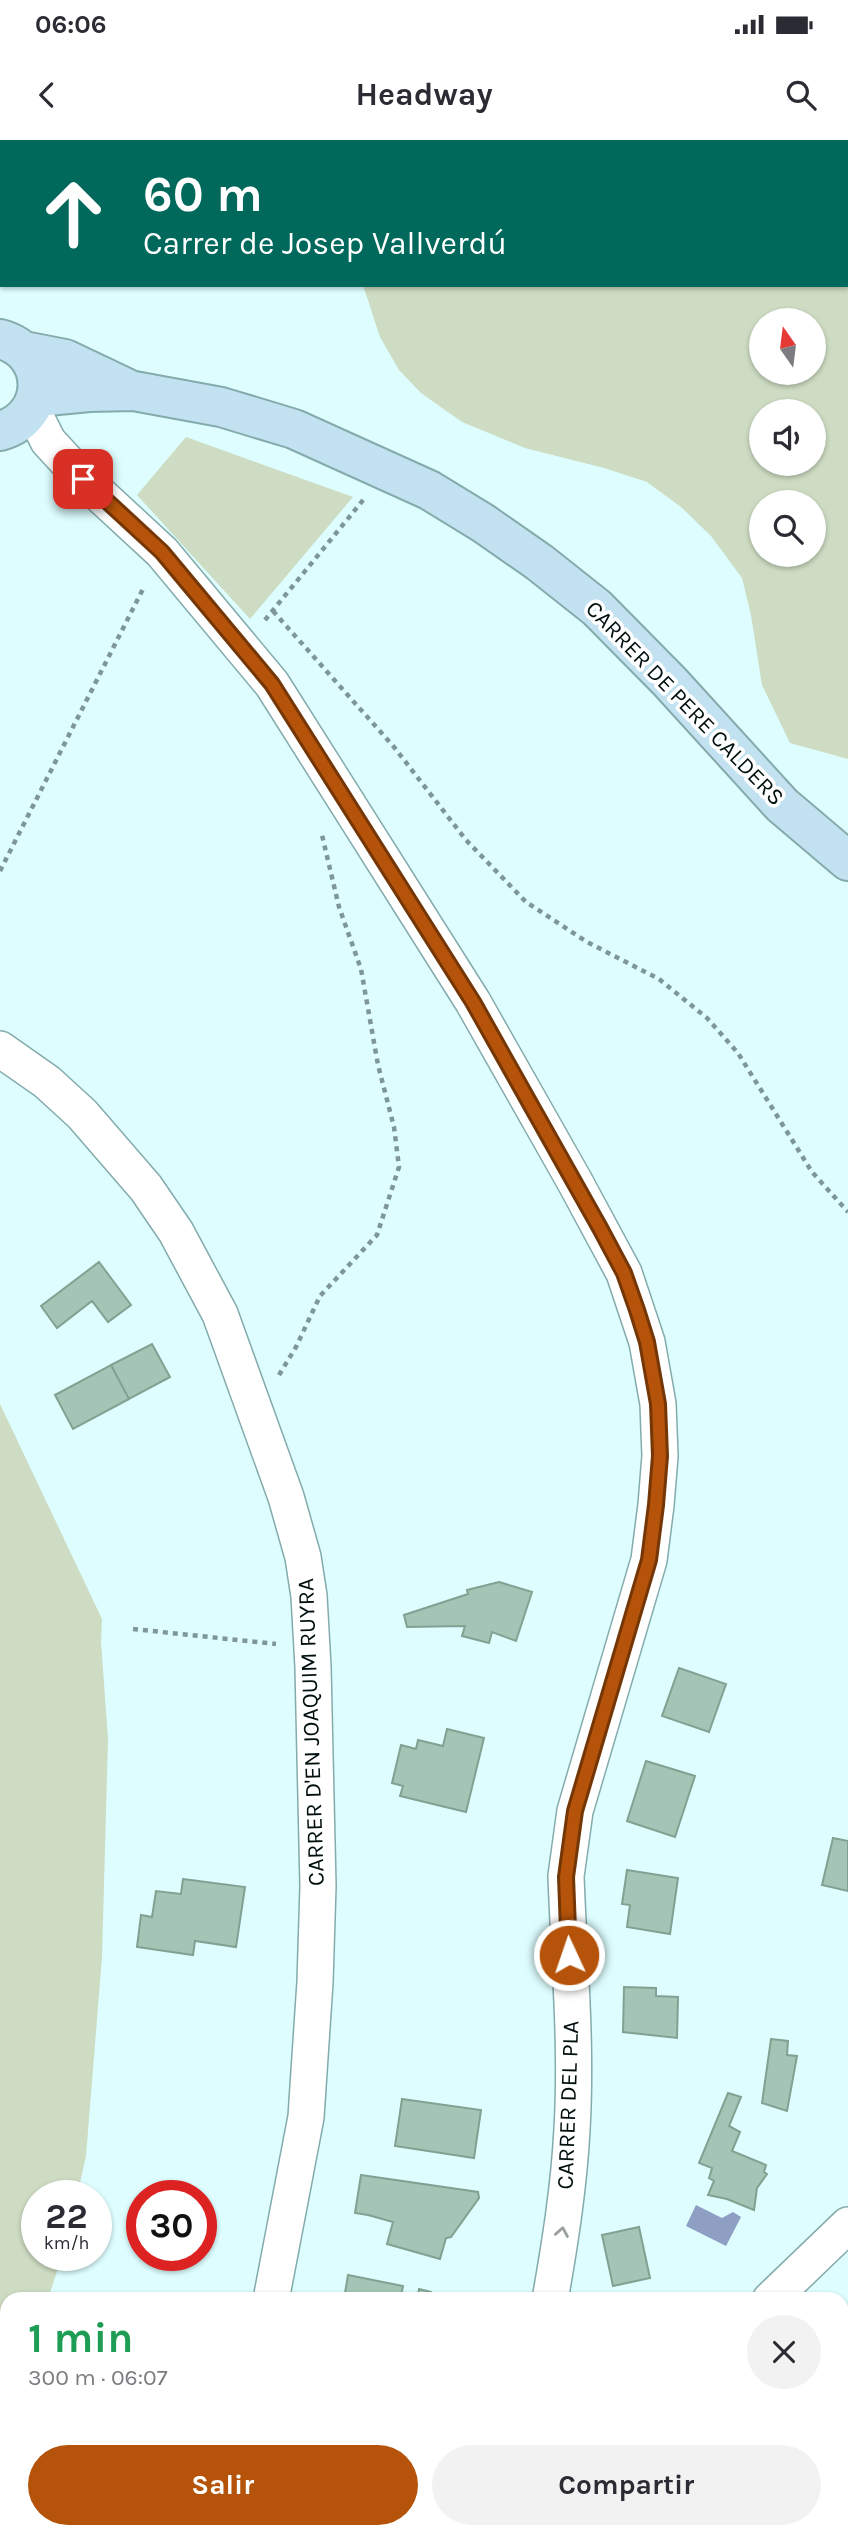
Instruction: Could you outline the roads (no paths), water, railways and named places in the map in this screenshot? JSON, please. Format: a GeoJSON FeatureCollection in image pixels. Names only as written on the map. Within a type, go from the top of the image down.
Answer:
{"type":"FeatureCollection","features":[{"type":"Feature","properties":{"kind":"street","name":"CARRER DE PERE CALDERS"},"geometry":{"type":"LineString","coordinates":[[12,345],[65,359],[134,391]]}},
{"type":"Feature","properties":{"kind":"street"},"geometry":{"type":"LineString","coordinates":[[0,431],[13,426],[34,403],[38,380],[36,372],[12,345]]}},
{"type":"Feature","properties":{"kind":"street","name":"CARRER DE PERE CALDERS"},"geometry":{"type":"LineString","coordinates":[[34,403],[89,392],[134,391],[221,407],[294,429],[429,490],[539,562],[597,608],[670,682],[782,806],[848,861]]}},
{"type":"Feature","properties":{"kind":"street","name":"CARRER DEL PLA"},"geometry":{"type":"LineString","coordinates":[[34,403],[48,441],[83,479],[162,552],[272,684],[473,1002],[624,1273],[647,1342],[658,1404],[660,1456],[649,1560],[575,1811],[568,1848],[566,1877],[573,2059],[572,2128],[565,2216],[551,2292]]}},
{"type":"Feature","properties":{"kind":"street","name":"CARRER D'EN JOAQUIM RUYRA"},"geometry":{"type":"LineString","coordinates":[[0,1049],[47,1083],[82,1114],[146,1188],[176,1233],[220,1314],[257,1412],[303,1557],[309,1595],[312,1648],[318,1886],[315,1982],[306,2117],[273,2292]]}},
{"type":"Feature","properties":{"kind":"street"},"geometry":{"type":"LineString","coordinates":[[778,2292],[848,2225]]}},
{"type":"Feature","properties":{"kind":"water"},"geometry":{"type":"Polygon","coordinates":[[[696,2205],[722,2218],[733,2212],[741,2217],[726,2246],[686,2226],[696,2205]]]}}]}
